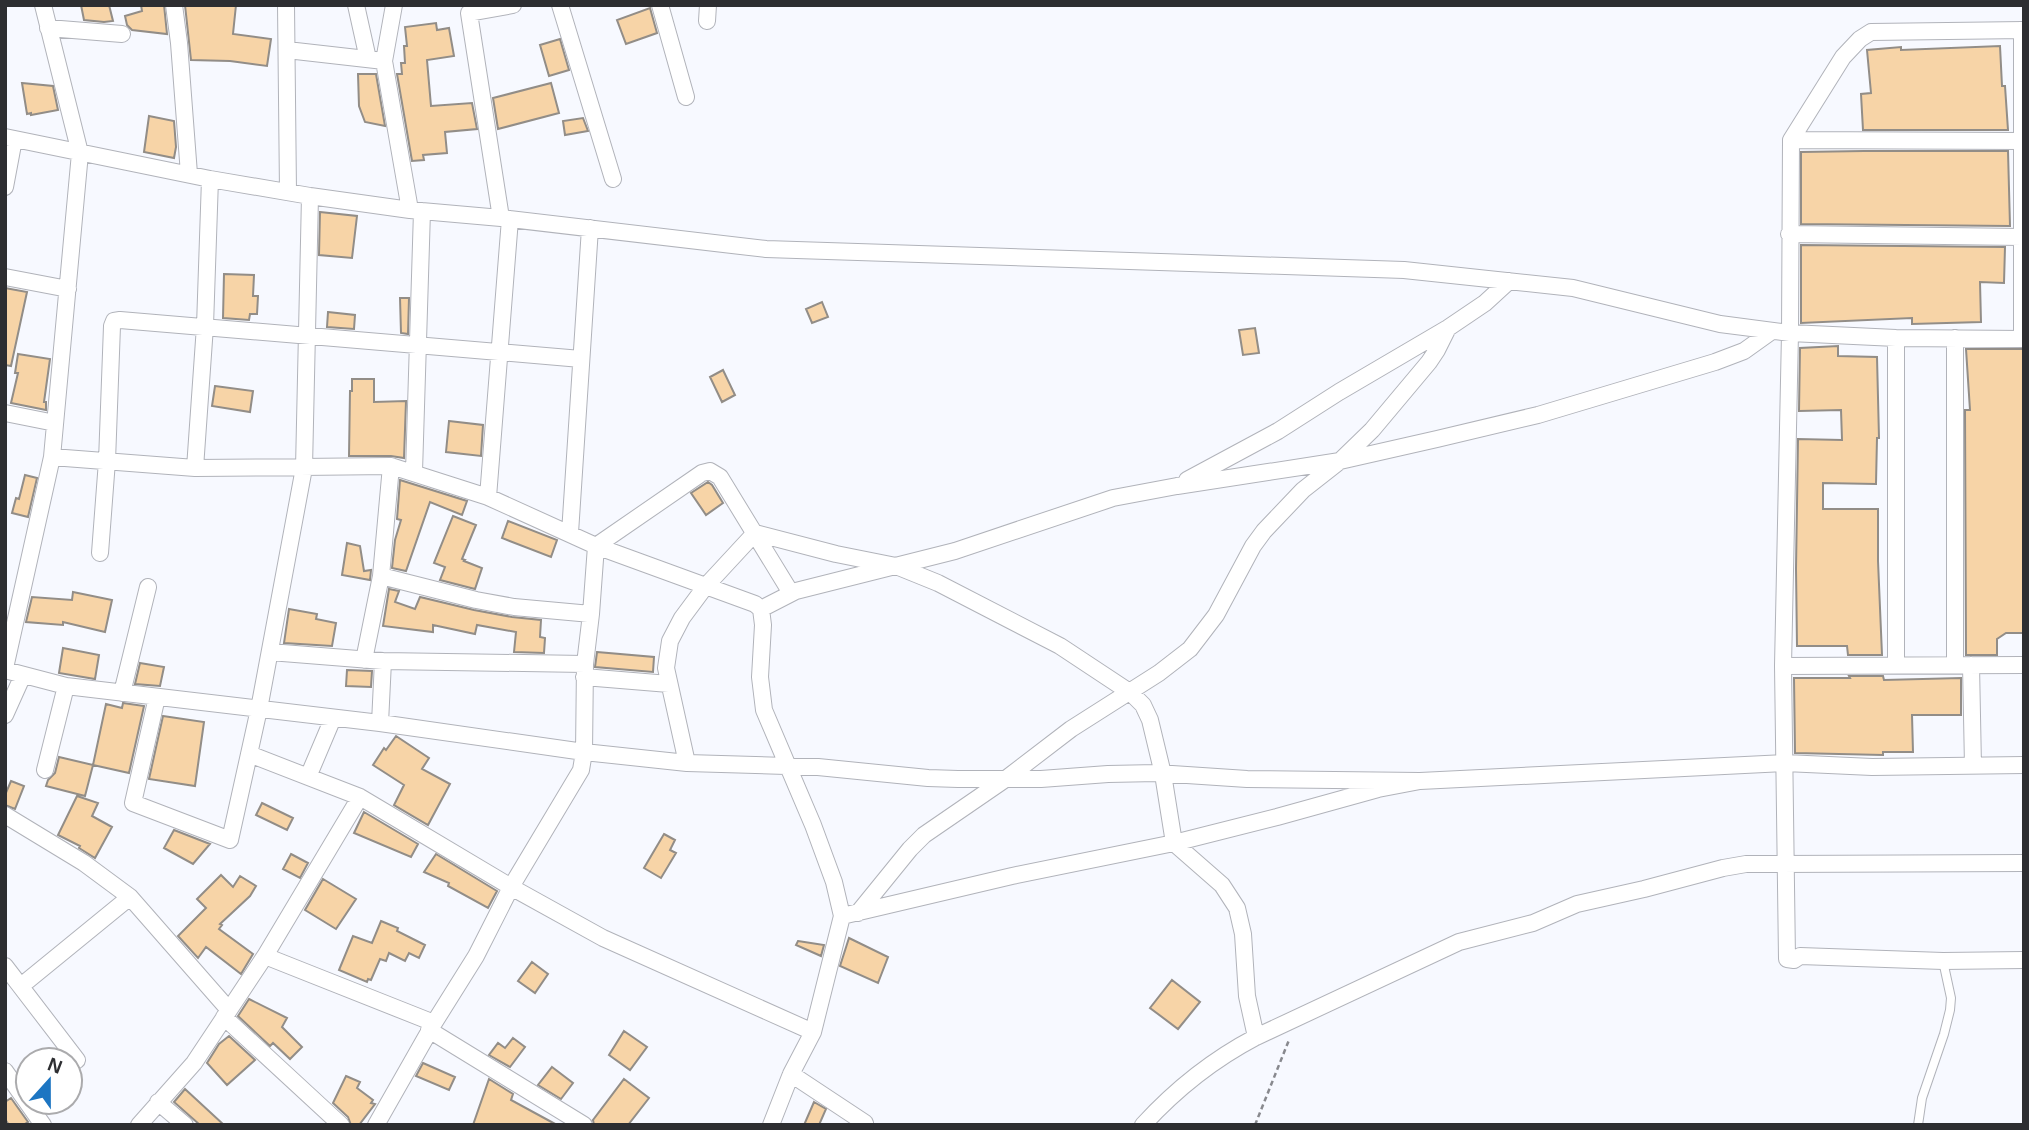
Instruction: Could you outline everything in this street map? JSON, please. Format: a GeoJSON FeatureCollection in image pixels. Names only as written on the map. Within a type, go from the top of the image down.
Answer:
{"type":"FeatureCollection","features":[{"type":"Feature","properties":{"kind":"street"},"geometry":{"type":"LineString","coordinates":[[43,5],[80,153],[52,457],[5,669],[65,686],[380,723],[584,752],[687,763],[818,766],[928,778],[1041,779],[1108,774],[1163,774],[1247,779],[1420,781],[1785,763],[1872,767],[2024,765]]}},
{"type":"Feature","properties":{"kind":"street"},"geometry":{"type":"LineString","coordinates":[[174,5],[189,174]]}},
{"type":"Feature","properties":{"kind":"street"},"geometry":{"type":"LineString","coordinates":[[286,5],[288,192]]}},
{"type":"Feature","properties":{"kind":"street"},"geometry":{"type":"LineString","coordinates":[[356,5],[368,59]]}},
{"type":"Feature","properties":{"kind":"street"},"geometry":{"type":"LineString","coordinates":[[394,5],[384,61],[416,211],[418,345],[414,472]]}},
{"type":"Feature","properties":{"kind":"street"},"geometry":{"type":"LineString","coordinates":[[488,497],[506,218],[469,13],[513,5]]}},
{"type":"Feature","properties":{"kind":"street"},"geometry":{"type":"LineString","coordinates":[[560,5],[613,179]]}},
{"type":"Feature","properties":{"kind":"street"},"geometry":{"type":"LineString","coordinates":[[660,5],[686,97]]}},
{"type":"Feature","properties":{"kind":"street"},"geometry":{"type":"LineString","coordinates":[[48,28],[122,34]]}},
{"type":"Feature","properties":{"kind":"street"},"geometry":{"type":"LineString","coordinates":[[5,187],[10,138],[210,179],[310,196],[416,211],[506,218],[766,249],[1405,270],[1573,288],[1720,324],[1772,331],[1790,333],[1896,338],[2023,339],[2023,30],[1871,32],[1860,38],[1843,57],[1791,140],[1790,333],[1783,666],[1787,959],[1794,960],[1800,956],[1943,961],[2024,960]]}},
{"type":"Feature","properties":{"kind":"street"},"geometry":{"type":"LineString","coordinates":[[287,50],[384,61]]}},
{"type":"Feature","properties":{"kind":"street"},"geometry":{"type":"LineString","coordinates":[[1791,140],[2022,141]]}},
{"type":"Feature","properties":{"kind":"street"},"geometry":{"type":"LineString","coordinates":[[195,468],[205,326],[210,179]]}},
{"type":"Feature","properties":{"kind":"street"},"geometry":{"type":"LineString","coordinates":[[157,697],[133,803],[230,840],[259,709],[304,468],[310,196]]}},
{"type":"Feature","properties":{"kind":"street"},"geometry":{"type":"LineString","coordinates":[[570,533],[590,228]]}},
{"type":"Feature","properties":{"kind":"street"},"geometry":{"type":"LineString","coordinates":[[1789,234],[2022,237]]}},
{"type":"Feature","properties":{"kind":"street"},"geometry":{"type":"LineString","coordinates":[[5,277],[68,289]]}},
{"type":"Feature","properties":{"kind":"street"},"geometry":{"type":"LineString","coordinates":[[1177,486],[1278,431],[1448,328],[1485,303],[1509,281]]}},
{"type":"Feature","properties":{"kind":"street"},"geometry":{"type":"LineString","coordinates":[[100,553],[114,321],[205,326],[581,359]]}},
{"type":"Feature","properties":{"kind":"street"},"geometry":{"type":"LineString","coordinates":[[771,1125],[813,1032],[850,914],[924,835],[1007,778],[1071,729],[1159,673],[1190,649],[1216,615],[1253,546],[1264,531],[1303,490],[1340,461],[1372,430],[1423,370],[1448,328]]}},
{"type":"Feature","properties":{"kind":"street"},"geometry":{"type":"LineString","coordinates":[[761,609],[790,593],[818,584],[896,566],[999,537],[1114,498],[1340,461],[1538,415],[1744,351],[1772,331]]}},
{"type":"Feature","properties":{"kind":"street"},"geometry":{"type":"LineString","coordinates":[[1896,338],[1896,664]]}},
{"type":"Feature","properties":{"kind":"street"},"geometry":{"type":"LineString","coordinates":[[1955,338],[1963,665],[1973,766]]}},
{"type":"Feature","properties":{"kind":"street"},"geometry":{"type":"LineString","coordinates":[[5,413],[55,424]]}},
{"type":"Feature","properties":{"kind":"street"},"geometry":{"type":"LineString","coordinates":[[52,457],[195,468],[391,466],[488,497],[596,546],[755,604],[761,609],[763,625],[761,697],[769,723],[850,914]]}},
{"type":"Feature","properties":{"kind":"street"},"geometry":{"type":"LineString","coordinates":[[364,660],[382,576],[391,466]]}},
{"type":"Feature","properties":{"kind":"street"},"geometry":{"type":"LineString","coordinates":[[596,546],[702,473],[716,472],[790,593]]}},
{"type":"Feature","properties":{"kind":"street"},"geometry":{"type":"LineString","coordinates":[[755,533],[896,566],[938,583],[1060,646],[1129,691],[1143,705],[1150,720],[1163,774],[1174,843],[1222,885],[1237,908],[1243,934],[1247,996],[1256,1037]]}},
{"type":"Feature","properties":{"kind":"street"},"geometry":{"type":"LineString","coordinates":[[687,763],[666,668],[670,641],[682,618],[705,587],[755,533]]}},
{"type":"Feature","properties":{"kind":"street"},"geometry":{"type":"LineString","coordinates":[[376,1125],[432,1026],[476,956],[511,887],[581,770],[584,752],[585,671],[596,546]]}},
{"type":"Feature","properties":{"kind":"street"},"geometry":{"type":"LineString","coordinates":[[382,576],[514,607],[591,614]]}},
{"type":"Feature","properties":{"kind":"street"},"geometry":{"type":"LineString","coordinates":[[122,693],[148,587]]}},
{"type":"Feature","properties":{"kind":"street"},"geometry":{"type":"LineString","coordinates":[[270,652],[364,660],[585,671],[669,684]]}},
{"type":"Feature","properties":{"kind":"street"},"geometry":{"type":"LineString","coordinates":[[380,723],[383,661]]}},
{"type":"Feature","properties":{"kind":"street"},"geometry":{"type":"LineString","coordinates":[[1783,666],[2024,665]]}},
{"type":"Feature","properties":{"kind":"street"},"geometry":{"type":"LineString","coordinates":[[5,715],[23,675]]}},
{"type":"Feature","properties":{"kind":"street"},"geometry":{"type":"LineString","coordinates":[[45,770],[65,686]]}},
{"type":"Feature","properties":{"kind":"street"},"geometry":{"type":"LineString","coordinates":[[308,777],[332,718]]}},
{"type":"Feature","properties":{"kind":"street"},"geometry":{"type":"LineString","coordinates":[[249,754],[360,797],[603,938],[813,1032]]}},
{"type":"Feature","properties":{"kind":"street"},"geometry":{"type":"LineString","coordinates":[[850,914],[1012,876],[1174,843],[1378,789],[1420,781]]}},
{"type":"Feature","properties":{"kind":"street"},"geometry":{"type":"LineString","coordinates":[[139,1125],[194,1063],[265,956],[360,797]]}},
{"type":"Feature","properties":{"kind":"street"},"geometry":{"type":"LineString","coordinates":[[5,815],[84,863],[130,897],[227,1013],[341,1125]]}},
{"type":"Feature","properties":{"kind":"street"},"geometry":{"type":"LineString","coordinates":[[1143,1125],[1161,1105],[1186,1085],[1236,1048],[1256,1037],[1459,942],[1533,923],[1577,904],[1746,864],[2024,863]]}},
{"type":"Feature","properties":{"kind":"street"},"geometry":{"type":"LineString","coordinates":[[21,986],[130,897]]}},
{"type":"Feature","properties":{"kind":"street"},"geometry":{"type":"LineString","coordinates":[[265,956],[432,1026],[584,1125]]}},
{"type":"Feature","properties":{"kind":"street"},"geometry":{"type":"LineString","coordinates":[[5,966],[67,1046]]}},
{"type":"Feature","properties":{"kind":"street"},"geometry":{"type":"LineString","coordinates":[[792,1074],[865,1123]]}},
{"type":"Feature","properties":{"kind":"street"},"geometry":{"type":"LineString","coordinates":[[158,1102],[185,1125]]}},
{"type":"Feature","properties":{"kind":"lane"},"geometry":{"type":"LineString","coordinates":[[1917,1125],[1922,1098],[1950,1010],[1951,998],[1943,961]]}},
{"type":"Feature","properties":{"kind":"path"},"geometry":{"type":"LineString","coordinates":[[1255,1125],[1293,1034]]}},
{"type":"Feature","properties":{"kind":"building"},"geometry":{"type":"Polygon","coordinates":[[[81,5],[109,5],[113,21],[84,20],[81,5]]]}},
{"type":"Feature","properties":{"kind":"building"},"geometry":{"type":"Polygon","coordinates":[[[141,5],[164,5],[167,34],[132,30],[127,25],[125,16],[142,11],[141,5]]]}},
{"type":"Feature","properties":{"kind":"building"},"geometry":{"type":"Polygon","coordinates":[[[185,5],[236,5],[233,34],[271,39],[267,66],[191,60],[185,5]]]}},
{"type":"Feature","properties":{"kind":"building"},"geometry":{"type":"Polygon","coordinates":[[[650,8],[657,33],[626,44],[617,20],[650,8]]]}},
{"type":"Feature","properties":{"kind":"building"},"geometry":{"type":"Polygon","coordinates":[[[436,23],[437,30],[449,28],[454,56],[427,60],[431,106],[472,103],[477,129],[445,132],[447,153],[423,155],[424,160],[412,161],[397,74],[402,74],[401,63],[405,63],[405,27],[436,23]]]}},
{"type":"Feature","properties":{"kind":"building"},"geometry":{"type":"Polygon","coordinates":[[[560,39],[569,70],[549,76],[540,45],[560,39]]]}},
{"type":"Feature","properties":{"kind":"building"},"geometry":{"type":"Polygon","coordinates":[[[2000,46],[2008,130],[1863,130],[1861,94],[1871,93],[1867,50],[2000,46]]]}},
{"type":"Feature","properties":{"kind":"building"},"geometry":{"type":"Polygon","coordinates":[[[358,74],[376,74],[385,126],[365,122],[359,106],[358,74]]]}},
{"type":"Feature","properties":{"kind":"building"},"geometry":{"type":"Polygon","coordinates":[[[22,83],[53,86],[58,110],[27,114],[22,83]]]}},
{"type":"Feature","properties":{"kind":"building"},"geometry":{"type":"Polygon","coordinates":[[[551,83],[559,113],[498,129],[493,98],[551,83]]]}},
{"type":"Feature","properties":{"kind":"building"},"geometry":{"type":"Polygon","coordinates":[[[149,116],[174,121],[174,158],[144,152],[149,116]]]}},
{"type":"Feature","properties":{"kind":"building"},"geometry":{"type":"Polygon","coordinates":[[[583,118],[588,131],[565,135],[563,121],[583,118]]]}},
{"type":"Feature","properties":{"kind":"building"},"geometry":{"type":"Polygon","coordinates":[[[2008,151],[2010,226],[1801,224],[1801,152],[2008,151]]]}},
{"type":"Feature","properties":{"kind":"building"},"geometry":{"type":"Polygon","coordinates":[[[320,212],[357,216],[352,258],[319,255],[320,212]]]}},
{"type":"Feature","properties":{"kind":"building"},"geometry":{"type":"Polygon","coordinates":[[[1801,245],[2005,247],[2004,283],[1980,282],[1981,322],[1912,324],[1912,318],[1801,323],[1801,245]]]}},
{"type":"Feature","properties":{"kind":"building"},"geometry":{"type":"Polygon","coordinates":[[[224,274],[254,275],[253,296],[258,296],[257,314],[250,314],[249,320],[223,318],[224,274]]]}},
{"type":"Feature","properties":{"kind":"building"},"geometry":{"type":"Polygon","coordinates":[[[5,288],[27,292],[11,366],[5,365],[5,288]]]}},
{"type":"Feature","properties":{"kind":"building"},"geometry":{"type":"Polygon","coordinates":[[[400,298],[409,298],[408,334],[401,333],[400,298]]]}},
{"type":"Feature","properties":{"kind":"building"},"geometry":{"type":"Polygon","coordinates":[[[822,302],[828,317],[812,323],[806,309],[822,302]]]}},
{"type":"Feature","properties":{"kind":"building"},"geometry":{"type":"Polygon","coordinates":[[[328,312],[355,315],[354,329],[327,327],[328,312]]]}},
{"type":"Feature","properties":{"kind":"building"},"geometry":{"type":"Polygon","coordinates":[[[1255,328],[1259,353],[1243,355],[1239,330],[1255,328]]]}},
{"type":"Feature","properties":{"kind":"building"},"geometry":{"type":"Polygon","coordinates":[[[1838,346],[1838,356],[1877,357],[1879,438],[1876,484],[1823,483],[1823,509],[1878,509],[1882,655],[1848,655],[1847,646],[1797,646],[1798,439],[1842,440],[1841,410],[1799,411],[1800,348],[1838,346]]]}},
{"type":"Feature","properties":{"kind":"building"},"geometry":{"type":"Polygon","coordinates":[[[1966,349],[2024,349],[2024,633],[2006,633],[1997,639],[1997,655],[1966,655],[1965,410],[1970,410],[1966,349]]]}},
{"type":"Feature","properties":{"kind":"building"},"geometry":{"type":"Polygon","coordinates":[[[18,354],[50,359],[44,402],[46,410],[11,403],[18,373],[15,373],[18,354]]]}},
{"type":"Feature","properties":{"kind":"building"},"geometry":{"type":"Polygon","coordinates":[[[723,370],[735,395],[722,402],[710,377],[723,370]]]}},
{"type":"Feature","properties":{"kind":"building"},"geometry":{"type":"Polygon","coordinates":[[[352,379],[374,379],[374,402],[406,401],[404,458],[349,456],[352,379]]]}},
{"type":"Feature","properties":{"kind":"building"},"geometry":{"type":"Polygon","coordinates":[[[215,386],[253,391],[250,412],[212,406],[215,386]]]}},
{"type":"Feature","properties":{"kind":"building"},"geometry":{"type":"Polygon","coordinates":[[[449,421],[483,425],[481,456],[446,452],[449,421]]]}},
{"type":"Feature","properties":{"kind":"building"},"geometry":{"type":"Polygon","coordinates":[[[25,475],[37,478],[28,517],[12,513],[25,475]]]}},
{"type":"Feature","properties":{"kind":"building"},"geometry":{"type":"Polygon","coordinates":[[[400,480],[467,501],[462,515],[430,502],[406,571],[392,568],[395,540],[401,520],[397,519],[400,480]]]}},
{"type":"Feature","properties":{"kind":"building"},"geometry":{"type":"Polygon","coordinates":[[[708,482],[723,503],[706,515],[691,493],[708,482]]]}},
{"type":"Feature","properties":{"kind":"building"},"geometry":{"type":"Polygon","coordinates":[[[453,516],[476,525],[462,559],[482,568],[475,589],[440,580],[445,567],[434,563],[453,516]]]}},
{"type":"Feature","properties":{"kind":"building"},"geometry":{"type":"Polygon","coordinates":[[[508,521],[557,540],[551,557],[502,538],[508,521]]]}},
{"type":"Feature","properties":{"kind":"building"},"geometry":{"type":"Polygon","coordinates":[[[347,543],[360,546],[364,571],[371,570],[370,580],[342,575],[347,543]]]}},
{"type":"Feature","properties":{"kind":"building"},"geometry":{"type":"Polygon","coordinates":[[[389,589],[399,591],[395,602],[415,609],[420,597],[474,610],[541,620],[540,637],[545,638],[544,653],[514,652],[516,632],[477,625],[475,634],[433,625],[433,632],[383,626],[389,589]]]}},
{"type":"Feature","properties":{"kind":"building"},"geometry":{"type":"Polygon","coordinates":[[[73,592],[112,600],[105,632],[63,622],[63,625],[26,622],[32,597],[72,600],[73,592]]]}},
{"type":"Feature","properties":{"kind":"building"},"geometry":{"type":"Polygon","coordinates":[[[289,609],[317,614],[316,619],[336,623],[332,646],[284,643],[289,609]]]}},
{"type":"Feature","properties":{"kind":"building"},"geometry":{"type":"Polygon","coordinates":[[[63,648],[99,655],[95,679],[59,673],[63,648]]]}},
{"type":"Feature","properties":{"kind":"building"},"geometry":{"type":"Polygon","coordinates":[[[597,652],[654,657],[653,672],[595,667],[597,652]]]}},
{"type":"Feature","properties":{"kind":"building"},"geometry":{"type":"Polygon","coordinates":[[[140,663],[164,667],[160,686],[135,684],[140,663]]]}},
{"type":"Feature","properties":{"kind":"building"},"geometry":{"type":"Polygon","coordinates":[[[347,670],[372,671],[371,687],[346,686],[347,670]]]}},
{"type":"Feature","properties":{"kind":"building"},"geometry":{"type":"Polygon","coordinates":[[[1849,676],[1883,676],[1884,680],[1961,678],[1961,715],[1912,715],[1913,752],[1883,752],[1883,755],[1795,753],[1794,678],[1850,678],[1849,676]]]}},
{"type":"Feature","properties":{"kind":"building"},"geometry":{"type":"Polygon","coordinates":[[[123,703],[144,706],[129,773],[93,765],[106,704],[122,708],[123,703]]]}},
{"type":"Feature","properties":{"kind":"building"},"geometry":{"type":"Polygon","coordinates":[[[163,716],[204,722],[195,786],[149,779],[163,716]]]}},
{"type":"Feature","properties":{"kind":"building"},"geometry":{"type":"Polygon","coordinates":[[[396,736],[429,758],[422,769],[450,784],[428,825],[394,805],[404,785],[373,765],[396,736]]]}},
{"type":"Feature","properties":{"kind":"building"},"geometry":{"type":"Polygon","coordinates":[[[59,757],[93,765],[85,796],[46,786],[55,773],[59,757]]]}},
{"type":"Feature","properties":{"kind":"building"},"geometry":{"type":"Polygon","coordinates":[[[11,781],[24,786],[15,809],[5,805],[5,795],[11,781]]]}},
{"type":"Feature","properties":{"kind":"building"},"geometry":{"type":"Polygon","coordinates":[[[77,796],[98,803],[92,816],[112,827],[95,858],[79,848],[80,846],[58,835],[77,796]]]}},
{"type":"Feature","properties":{"kind":"building"},"geometry":{"type":"Polygon","coordinates":[[[262,803],[293,818],[287,830],[256,815],[262,803]]]}},
{"type":"Feature","properties":{"kind":"building"},"geometry":{"type":"Polygon","coordinates":[[[364,812],[418,844],[411,857],[354,833],[364,812]]]}},
{"type":"Feature","properties":{"kind":"building"},"geometry":{"type":"Polygon","coordinates":[[[174,830],[210,844],[193,864],[164,848],[174,830]]]}},
{"type":"Feature","properties":{"kind":"building"},"geometry":{"type":"Polygon","coordinates":[[[664,834],[675,840],[670,850],[676,853],[661,878],[644,868],[664,834]]]}},
{"type":"Feature","properties":{"kind":"building"},"geometry":{"type":"Polygon","coordinates":[[[291,854],[308,863],[300,878],[283,869],[291,854]]]}},
{"type":"Feature","properties":{"kind":"building"},"geometry":{"type":"Polygon","coordinates":[[[436,854],[497,891],[488,908],[448,886],[449,883],[424,872],[436,854]]]}},
{"type":"Feature","properties":{"kind":"building"},"geometry":{"type":"Polygon","coordinates":[[[221,875],[233,887],[240,876],[256,886],[250,896],[220,924],[222,925],[219,929],[253,954],[241,974],[206,947],[198,958],[178,936],[206,908],[197,899],[221,875]]]}},
{"type":"Feature","properties":{"kind":"building"},"geometry":{"type":"Polygon","coordinates":[[[323,879],[356,899],[336,929],[305,910],[323,879]]]}},
{"type":"Feature","properties":{"kind":"building"},"geometry":{"type":"Polygon","coordinates":[[[381,921],[425,945],[419,958],[409,953],[405,961],[389,953],[386,961],[380,959],[371,980],[368,979],[367,982],[339,970],[353,936],[372,943],[381,921]]]}},
{"type":"Feature","properties":{"kind":"building"},"geometry":{"type":"Polygon","coordinates":[[[849,938],[888,957],[878,983],[840,966],[849,938]]]}},
{"type":"Feature","properties":{"kind":"building"},"geometry":{"type":"Polygon","coordinates":[[[798,941],[824,945],[821,956],[796,945],[798,941]]]}},
{"type":"Feature","properties":{"kind":"building"},"geometry":{"type":"Polygon","coordinates":[[[532,962],[548,974],[535,993],[518,981],[532,962]]]}},
{"type":"Feature","properties":{"kind":"building"},"geometry":{"type":"Polygon","coordinates":[[[1172,980],[1200,1002],[1178,1029],[1150,1008],[1172,980]]]}},
{"type":"Feature","properties":{"kind":"building"},"geometry":{"type":"Polygon","coordinates":[[[249,999],[287,1018],[282,1027],[302,1047],[290,1059],[273,1043],[270,1046],[238,1016],[249,999]]]}},
{"type":"Feature","properties":{"kind":"building"},"geometry":{"type":"Polygon","coordinates":[[[624,1031],[647,1047],[630,1070],[609,1055],[624,1031]]]}},
{"type":"Feature","properties":{"kind":"building"},"geometry":{"type":"Polygon","coordinates":[[[229,1036],[255,1060],[227,1085],[207,1063],[219,1044],[229,1036]]]}},
{"type":"Feature","properties":{"kind":"building"},"geometry":{"type":"Polygon","coordinates":[[[513,1038],[525,1047],[510,1067],[489,1055],[498,1043],[505,1048],[513,1038]]]}},
{"type":"Feature","properties":{"kind":"building"},"geometry":{"type":"Polygon","coordinates":[[[423,1063],[455,1077],[449,1090],[416,1076],[423,1063]]]}},
{"type":"Feature","properties":{"kind":"building"},"geometry":{"type":"Polygon","coordinates":[[[552,1067],[573,1083],[561,1099],[538,1085],[552,1067]]]}},
{"type":"Feature","properties":{"kind":"building"},"geometry":{"type":"Polygon","coordinates":[[[346,1076],[360,1082],[357,1088],[375,1104],[359,1125],[351,1125],[348,1117],[333,1103],[346,1076]]]}},
{"type":"Feature","properties":{"kind":"building"},"geometry":{"type":"Polygon","coordinates":[[[489,1079],[513,1094],[511,1100],[557,1125],[473,1125],[489,1079]]]}},
{"type":"Feature","properties":{"kind":"building"},"geometry":{"type":"Polygon","coordinates":[[[624,1079],[649,1098],[628,1125],[594,1125],[593,1120],[624,1079]]]}},
{"type":"Feature","properties":{"kind":"building"},"geometry":{"type":"Polygon","coordinates":[[[185,1089],[224,1125],[200,1125],[174,1102],[185,1089]]]}},
{"type":"Feature","properties":{"kind":"building"},"geometry":{"type":"Polygon","coordinates":[[[11,1098],[14,1102],[14,1116],[24,1116],[28,1122],[23,1125],[9,1125],[5,1119],[5,1102],[11,1098]]]}},
{"type":"Feature","properties":{"kind":"building"},"geometry":{"type":"Polygon","coordinates":[[[814,1102],[826,1109],[819,1125],[804,1125],[814,1102]]]}}]}
